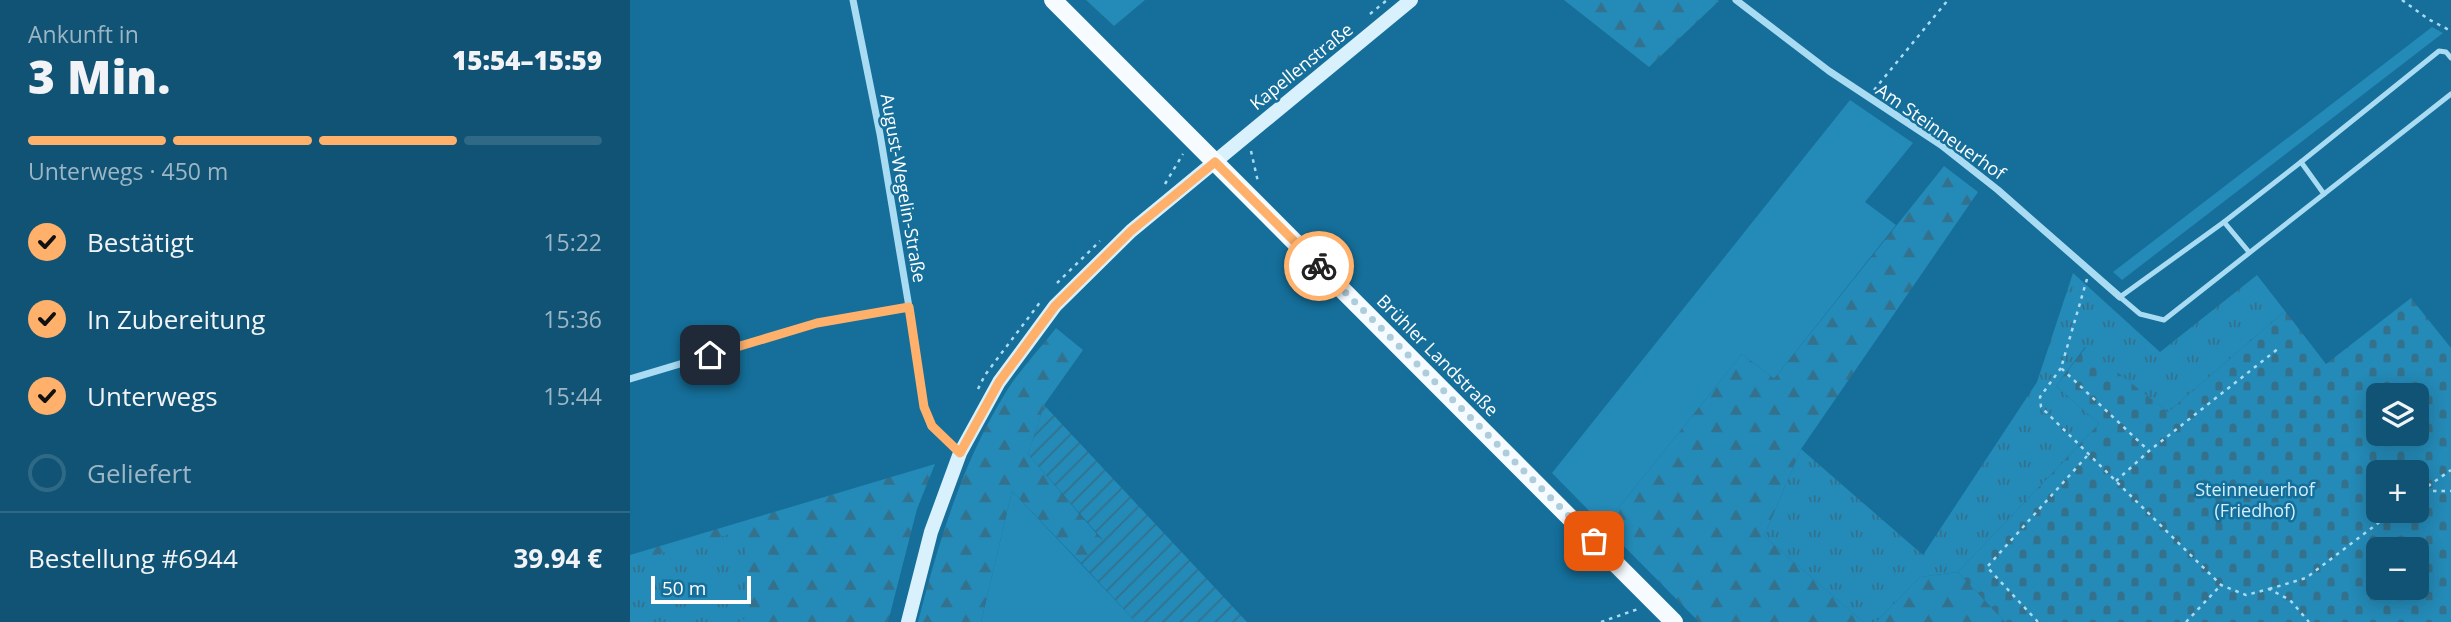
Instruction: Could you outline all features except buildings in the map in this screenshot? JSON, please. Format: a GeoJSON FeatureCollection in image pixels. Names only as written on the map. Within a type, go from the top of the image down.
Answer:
{"type":"FeatureCollection","features":[{"type":"Feature","properties":{"kind":"main road","name":"Brühler Landstraße"},"geometry":{"type":"LineString","coordinates":[[1053,0],[1674,622]]}},
{"type":"Feature","properties":{"kind":"main road","name":"Kapellenstraße"},"geometry":{"type":"LineString","coordinates":[[908,622],[931,532],[960,453],[999,382],[1055,306],[1131,231],[1411,0]]}},
{"type":"Feature","properties":{"kind":"street","name":"August-Wegelin-Straße"},"geometry":{"type":"LineString","coordinates":[[853,0],[880,134],[924,407],[932,426],[960,453]]}},
{"type":"Feature","properties":{"kind":"street","name":"Am Steinneuerhof"},"geometry":{"type":"LineString","coordinates":[[1736,0],[1868,98],[1941,145],[1998,190],[2119,297]]}},
{"type":"Feature","properties":{"kind":"street"},"geometry":{"type":"LineString","coordinates":[[630,379],[817,323],[909,307]]}},
{"type":"Feature","properties":{"kind":"lane"},"geometry":{"type":"LineString","coordinates":[[2451,58],[2446,52],[2439,51],[2224,222],[2119,297],[2140,314],[2164,320],[2451,93]]}},
{"type":"Feature","properties":{"kind":"lane"},"geometry":{"type":"LineString","coordinates":[[2301,162],[2324,194]]}},
{"type":"Feature","properties":{"kind":"lane"},"geometry":{"type":"LineString","coordinates":[[2224,222],[2249,252]]}},
{"type":"Feature","properties":{"kind":"path"},"geometry":{"type":"LineString","coordinates":[[1868,98],[1948,0]]}},
{"type":"Feature","properties":{"kind":"path"},"geometry":{"type":"LineString","coordinates":[[2402,0],[2428,19],[2451,31]]}},
{"type":"Feature","properties":{"kind":"path"},"geometry":{"type":"LineString","coordinates":[[2090,270],[2062,368],[2040,397],[2041,407],[2221,584],[2246,595],[2306,578],[2379,523]]}},
{"type":"Feature","properties":{"kind":"path"},"geometry":{"type":"LineString","coordinates":[[2115,481],[2279,348]]}},
{"type":"Feature","properties":{"kind":"path"},"geometry":{"type":"LineString","coordinates":[[2062,368],[2149,451]]}},
{"type":"Feature","properties":{"kind":"path"},"geometry":{"type":"LineString","coordinates":[[2038,622],[1987,567],[2088,455]]}},
{"type":"Feature","properties":{"kind":"path"},"geometry":{"type":"LineString","coordinates":[[2429,486],[2451,470]]}},
{"type":"Feature","properties":{"kind":"path"},"geometry":{"type":"LineString","coordinates":[[2429,492],[2451,491]]}},
{"type":"Feature","properties":{"kind":"path"},"geometry":{"type":"LineString","coordinates":[[2186,622],[2221,584]]}},
{"type":"Feature","properties":{"kind":"path"},"geometry":{"type":"LineString","coordinates":[[2269,589],[2290,600],[2309,622]]}},
{"type":"Feature","properties":{"kind":"path"},"geometry":{"type":"LineString","coordinates":[[1601,622],[1640,608],[1652,599]]}},
{"type":"Feature","properties":{"kind":"green space"},"geometry":{"type":"Polygon","coordinates":[[[1086,0],[1145,0],[1114,26],[1086,0]]]}},
{"type":"Feature","properties":{"kind":"green space"},"geometry":{"type":"Polygon","coordinates":[[[1564,0],[1717,0],[1719,1],[1649,67],[1564,0]]]}},
{"type":"Feature","properties":{"kind":"green space"},"geometry":{"type":"Polygon","coordinates":[[[2432,27],[2443,33],[2122,280],[2113,272],[2432,27]]]}},
{"type":"Feature","properties":{"kind":"green space"},"geometry":{"type":"Polygon","coordinates":[[[1850,100],[1913,143],[1865,202],[1896,225],[1774,379],[1742,354],[1604,526],[1552,473],[1850,100]]]}},
{"type":"Feature","properties":{"kind":"green space"},"geometry":{"type":"Polygon","coordinates":[[[1944,166],[1978,192],[1801,449],[1764,536],[1863,622],[1699,622],[1604,526],[1742,354],[1774,379],[1944,166]]]}},
{"type":"Feature","properties":{"kind":"green space"},"geometry":{"type":"Polygon","coordinates":[[[2073,273],[2160,352],[2257,275],[2285,311],[2168,412],[2085,347],[2056,386],[2099,424],[1958,572],[1920,577],[1876,622],[1863,622],[1764,536],[1801,449],[1923,555],[2037,382],[2073,273]]]}},
{"type":"Feature","properties":{"kind":"green space","name":"Steinneuerhof (Friedhof)"},"geometry":{"type":"Polygon","coordinates":[[[2411,298],[2451,348],[2451,622],[2005,622],[1958,572],[2099,424],[2056,386],[2086,347],[2168,412],[2285,311],[2326,364],[2411,298]]]}},
{"type":"Feature","properties":{"kind":"green space"},"geometry":{"type":"Polygon","coordinates":[[[1056,328],[1083,350],[1044,405],[1028,454],[1102,540],[1081,563],[1012,491],[981,622],[918,622],[943,532],[977,446],[1012,384],[1056,328]]]}},
{"type":"Feature","properties":{"kind":"green space"},"geometry":{"type":"Polygon","coordinates":[[[1044,405],[1247,622],[1136,622],[1081,563],[1102,539],[1028,454],[1044,405]]]}},
{"type":"Feature","properties":{"kind":"green space"},"geometry":{"type":"Polygon","coordinates":[[[935,464],[917,509],[888,622],[690,622],[630,589],[630,555],[935,464]]]}},
{"type":"Feature","properties":{"kind":"green space"},"geometry":{"type":"Polygon","coordinates":[[[1012,491],[1136,622],[981,622],[1012,491]]]}},
{"type":"Feature","properties":{"kind":"green space"},"geometry":{"type":"Polygon","coordinates":[[[744,530],[750,616],[738,622],[630,622],[630,562],[744,530]]]}},
{"type":"Feature","properties":{"kind":"green space"},"geometry":{"type":"Polygon","coordinates":[[[1958,572],[2005,622],[1876,622],[1920,577],[1958,572]]]}},
{"type":"Feature","properties":{"kind":"way so far"},"geometry":{"type":"LineString","coordinates":[[1319,266],[1594,541]]}},
{"type":"Feature","properties":{"kind":"route"},"geometry":{"type":"LineString","coordinates":[[710,355],[817,323],[909,307],[924,407],[932,426],[960,453],[999,382],[1055,306],[1131,231],[1215,162],[1319,266]]}}]}
